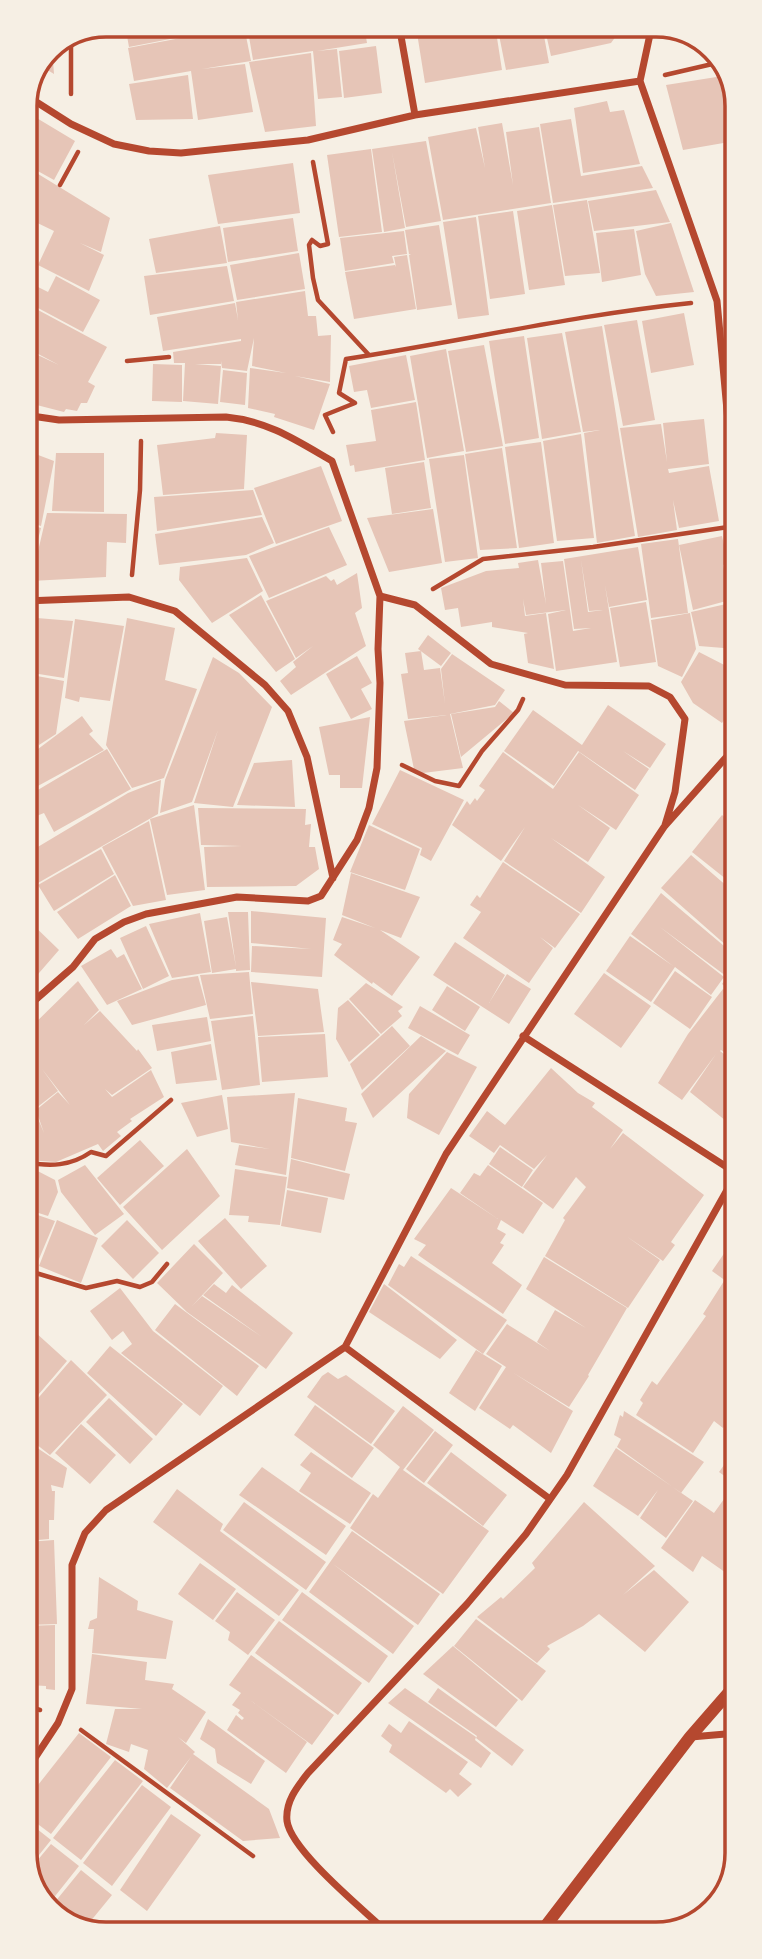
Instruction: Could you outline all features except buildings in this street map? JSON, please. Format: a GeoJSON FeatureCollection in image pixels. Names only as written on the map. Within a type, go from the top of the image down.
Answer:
{"type":"FeatureCollection","features":[{"type":"Feature","properties":{"kind":"street"},"geometry":{"type":"LineString","coordinates":[[401,37],[415,115]]}},
{"type":"Feature","properties":{"kind":"street"},"geometry":{"type":"LineString","coordinates":[[649,37],[640,81],[717,301],[725,389]]}},
{"type":"Feature","properties":{"kind":"street"},"geometry":{"type":"LineString","coordinates":[[37,102],[71,124],[114,144],[134,149],[181,153],[308,140],[415,115],[640,81]]}},
{"type":"Feature","properties":{"kind":"street"},"geometry":{"type":"LineString","coordinates":[[37,417],[60,420],[226,416],[249,419],[270,426],[332,461],[380,596],[378,754],[369,808],[357,840],[321,896],[308,901],[237,898],[146,914],[124,922],[95,939],[73,967],[37,998]]}},
{"type":"Feature","properties":{"kind":"street"},"geometry":{"type":"LineString","coordinates":[[380,596],[415,605],[491,664],[565,685],[649,685],[670,697],[685,719],[675,792],[664,827]]}},
{"type":"Feature","properties":{"kind":"street"},"geometry":{"type":"LineString","coordinates":[[37,601],[130,597],[176,611],[265,685],[288,711],[307,757],[333,878]]}},
{"type":"Feature","properties":{"kind":"street"},"geometry":{"type":"LineString","coordinates":[[37,1754],[61,1716],[72,1689],[72,1564],[85,1533],[106,1510],[345,1347],[446,1154],[664,827],[725,758]]}},
{"type":"Feature","properties":{"kind":"street"},"geometry":{"type":"LineString","coordinates":[[523,1036],[725,1167]]}},
{"type":"Feature","properties":{"kind":"street"},"geometry":{"type":"LineString","coordinates":[[376,1922],[303,1852],[287,1822],[288,1805],[308,1773],[501,1566],[550,1499],[567,1475],[725,1194]]}},
{"type":"Feature","properties":{"kind":"street"},"geometry":{"type":"LineString","coordinates":[[345,1347],[550,1499]]}},
{"type":"Feature","properties":{"kind":"street"},"geometry":{"type":"LineString","coordinates":[[549,1922],[690,1737],[725,1697]]}},
{"type":"Feature","properties":{"kind":"street"},"geometry":{"type":"LineString","coordinates":[[690,1737],[725,1734]]}},
{"type":"Feature","properties":{"kind":"path"},"geometry":{"type":"LineString","coordinates":[[71,46],[71,124]]}},
{"type":"Feature","properties":{"kind":"path"},"geometry":{"type":"LineString","coordinates":[[640,81],[711,64]]}},
{"type":"Feature","properties":{"kind":"path"},"geometry":{"type":"LineString","coordinates":[[60,185],[88,132]]}},
{"type":"Feature","properties":{"kind":"path"},"geometry":{"type":"LineString","coordinates":[[308,140],[328,244],[320,246],[312,240],[309,245],[318,300],[369,356]]}},
{"type":"Feature","properties":{"kind":"path"},"geometry":{"type":"LineString","coordinates":[[336,439],[325,415],[355,403],[339,393],[346,359],[580,317],[717,301]]}},
{"type":"Feature","properties":{"kind":"path"},"geometry":{"type":"LineString","coordinates":[[127,361],[169,357]]}},
{"type":"Feature","properties":{"kind":"path"},"geometry":{"type":"LineString","coordinates":[[130,597],[140,490],[142,418]]}},
{"type":"Feature","properties":{"kind":"path"},"geometry":{"type":"LineString","coordinates":[[409,604],[483,559],[593,547],[725,527]]}},
{"type":"Feature","properties":{"kind":"path"},"geometry":{"type":"LineString","coordinates":[[378,754],[423,776],[459,786],[482,751],[518,710],[532,676]]}},
{"type":"Feature","properties":{"kind":"path"},"geometry":{"type":"LineString","coordinates":[[37,1165],[47,1167],[79,1161],[91,1152],[106,1156],[171,1100]]}},
{"type":"Feature","properties":{"kind":"path"},"geometry":{"type":"LineString","coordinates":[[37,1273],[86,1288],[117,1281],[140,1287],[152,1282],[167,1264]]}},
{"type":"Feature","properties":{"kind":"path"},"geometry":{"type":"LineString","coordinates":[[61,1716],[253,1856]]}}]}
